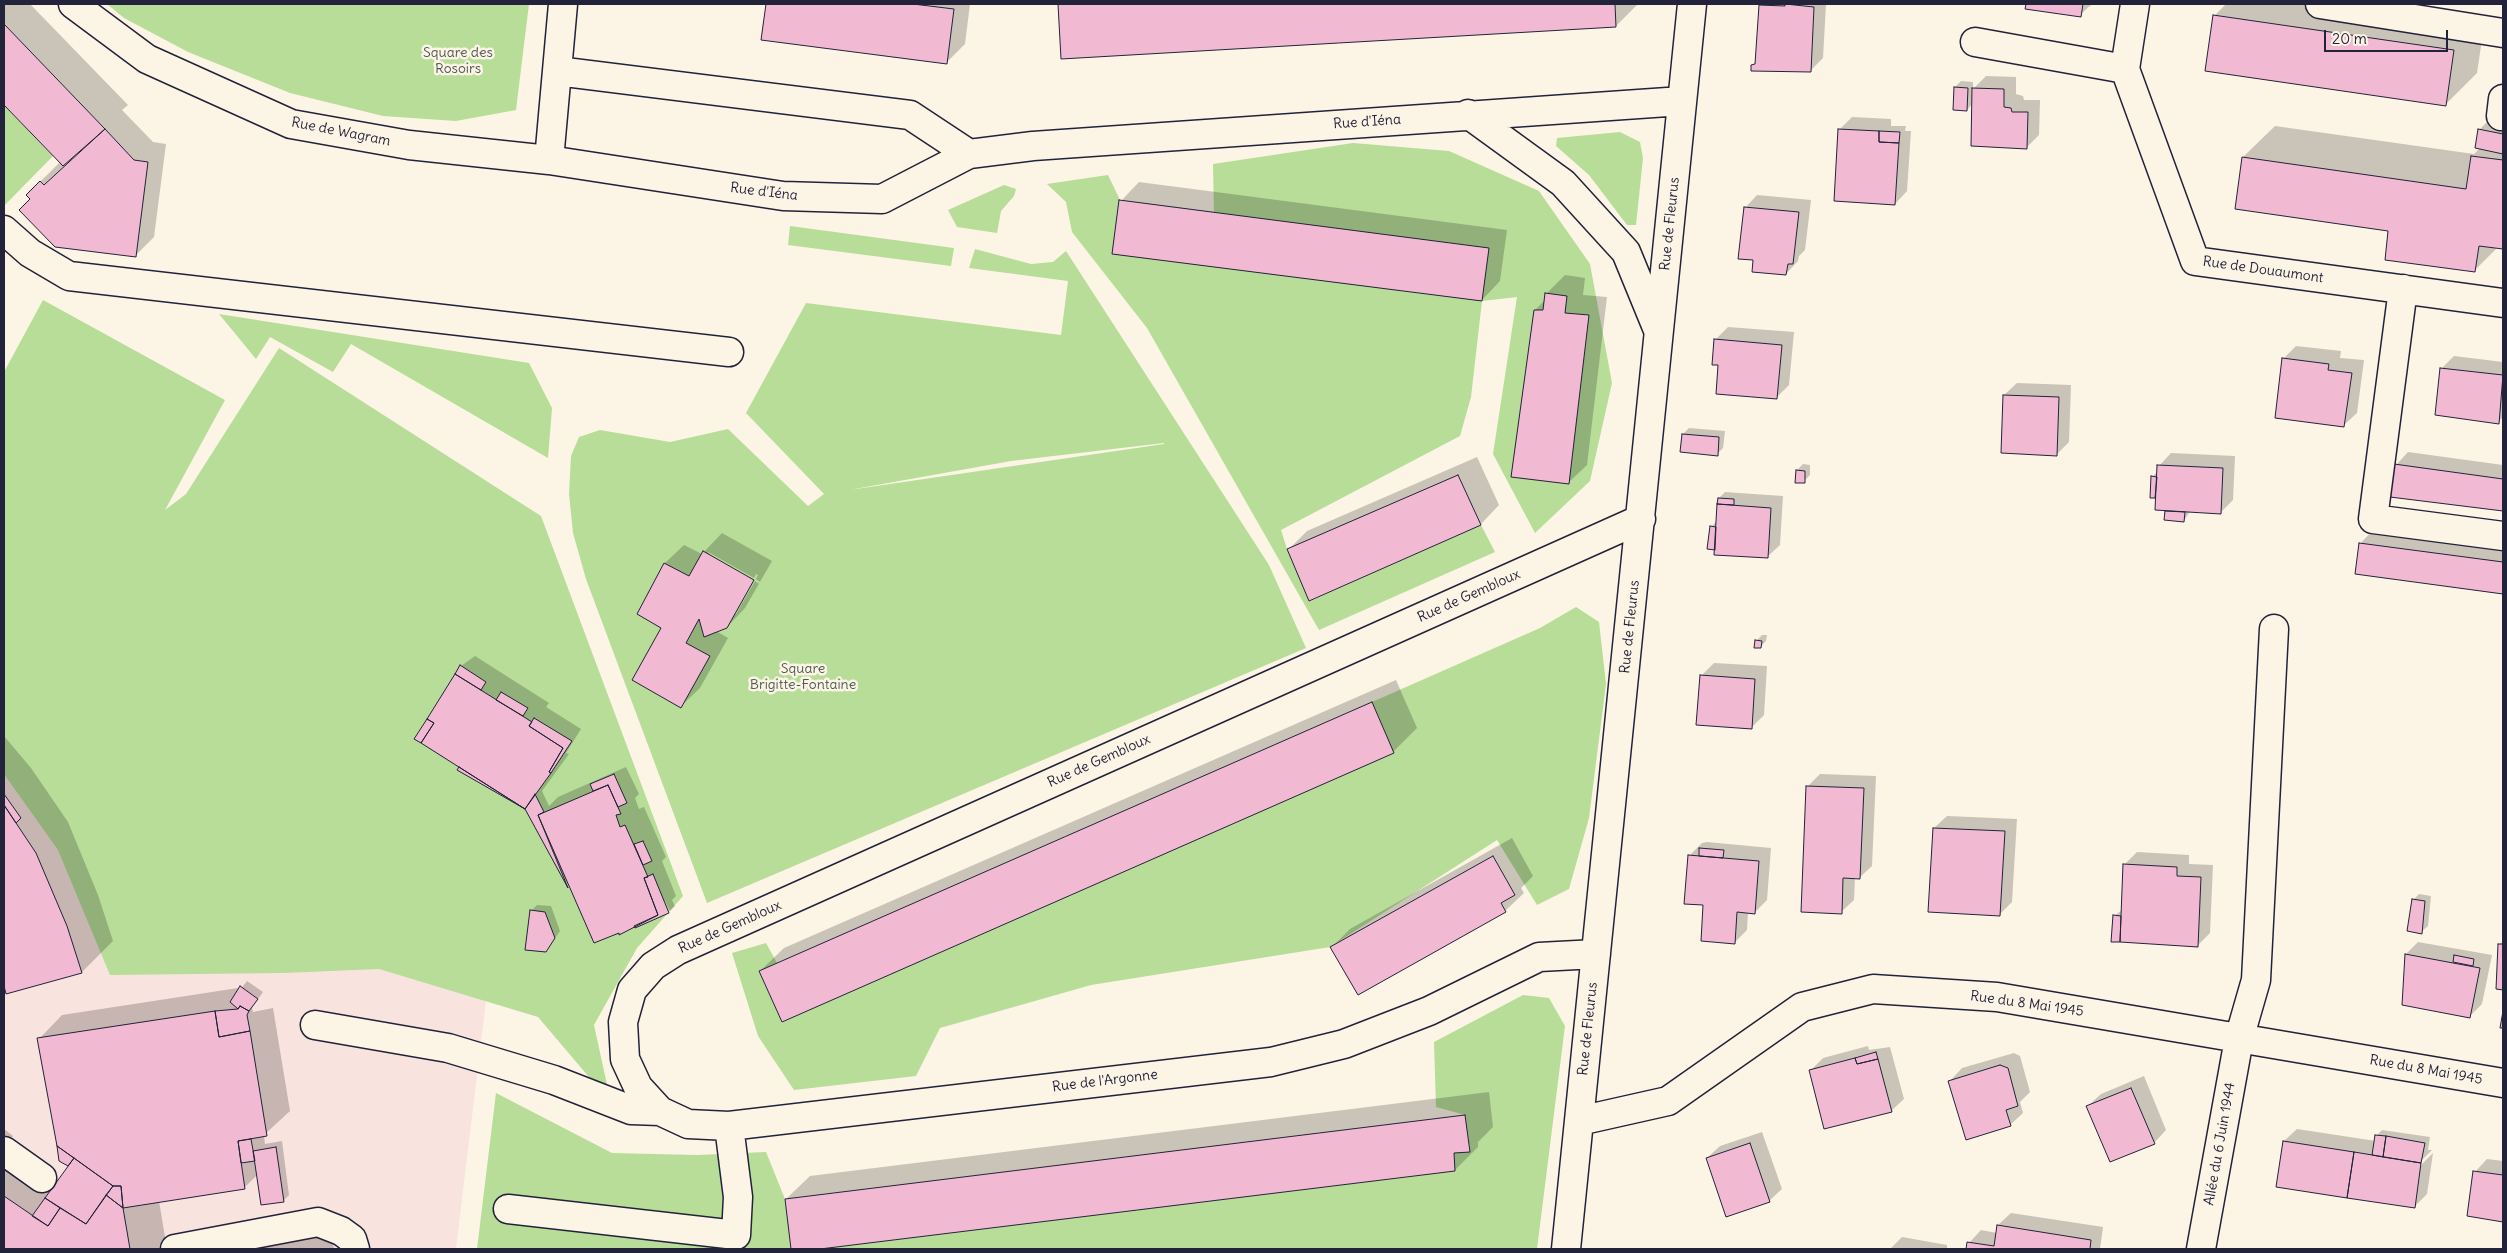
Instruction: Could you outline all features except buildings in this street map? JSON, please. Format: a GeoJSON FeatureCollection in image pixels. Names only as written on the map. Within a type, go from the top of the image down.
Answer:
{"type":"FeatureCollection","features":[{"type":"Feature","properties":{"kind":"street","name":"Rue de Wagram"},"geometry":{"type":"LineString","coordinates":[[73,4],[147,59],[292,124],[409,145],[549,160]]}},
{"type":"Feature","properties":{"kind":"street"},"geometry":{"type":"LineString","coordinates":[[549,160],[562,4]]}},
{"type":"Feature","properties":{"kind":"street","name":"Rue de Fleurus"},"geometry":{"type":"LineString","coordinates":[[1566,1249],[1692,4]]}},
{"type":"Feature","properties":{"kind":"street","name":"Rue de Douaumont"},"geometry":{"type":"LineString","coordinates":[[2135,4],[2125,69],[2194,261],[2503,302]]}},
{"type":"Feature","properties":{"kind":"street"},"geometry":{"type":"LineString","coordinates":[[2320,4],[2503,33]]}},
{"type":"Feature","properties":{"kind":"street"},"geometry":{"type":"LineString","coordinates":[[1975,42],[2125,69]]}},
{"type":"Feature","properties":{"kind":"street"},"geometry":{"type":"LineString","coordinates":[[557,71],[910,115],[969,154]]}},
{"type":"Feature","properties":{"kind":"street","name":"Rue d'Iéna"},"geometry":{"type":"LineString","coordinates":[[549,160],[783,196],[882,199],[969,154],[1033,146],[1468,114],[1682,101]]}},
{"type":"Feature","properties":{"kind":"street"},"geometry":{"type":"LineString","coordinates":[[1468,114],[1563,182],[1626,252],[1659,334]]}},
{"type":"Feature","properties":{"kind":"street"},"geometry":{"type":"LineString","coordinates":[[4,230],[30,253],[69,276],[729,352]]}},
{"type":"Feature","properties":{"kind":"street"},"geometry":{"type":"LineString","coordinates":[[2403,289],[2373,519],[2503,536]]}},
{"type":"Feature","properties":{"kind":"street","name":"Rue de Gembloux"},"geometry":{"type":"LineString","coordinates":[[625,1059],[623,1022],[632,990],[653,966],[678,950],[1641,519]]}},
{"type":"Feature","properties":{"kind":"street","name":"Allée du 6 Juin 1944"},"geometry":{"type":"LineString","coordinates":[[2201,1249],[2239,1039],[2256,980],[2274,629]]}},
{"type":"Feature","properties":{"kind":"street","name":"Rue de l'Argonne"},"geometry":{"type":"LineString","coordinates":[[625,1059],[638,1087],[660,1111],[688,1124],[729,1126],[1271,1062],[1344,1044],[1421,1014],[1540,957],[1596,954]]}},
{"type":"Feature","properties":{"kind":"street","name":"Rue du 8 Mai 1945"},"geometry":{"type":"LineString","coordinates":[[1578,1121],[1668,1101],[1802,1007],[1873,989],[1997,997],[2503,1083]]}},
{"type":"Feature","properties":{"kind":"street"},"geometry":{"type":"LineString","coordinates":[[315,1026],[448,1048],[554,1080],[631,1110],[660,1111]]}},
{"type":"Feature","properties":{"kind":"street"},"geometry":{"type":"LineString","coordinates":[[508,1209],[736,1234],[738,1197],[729,1126]]}},
{"type":"Feature","properties":{"kind":"street"},"geometry":{"type":"LineString","coordinates":[[4,1151],[42,1178]]}},
{"type":"Feature","properties":{"kind":"street"},"geometry":{"type":"LineString","coordinates":[[175,1249],[318,1222],[341,1231],[352,1239],[355,1249]]}},
{"type":"Feature","properties":{"kind":"shaded area"},"geometry":{"type":"Polygon","coordinates":[[[4,515],[502,869],[456,1249],[4,1249],[4,515]]]}},
{"type":"Feature","properties":{"kind":"green space","name":"Square des Rosoirs"},"geometry":{"type":"Polygon","coordinates":[[[107,4],[529,4],[516,110],[456,121],[383,116],[290,93],[188,52],[124,18],[107,4]]]}},
{"type":"Feature","properties":{"kind":"green space"},"geometry":{"type":"Polygon","coordinates":[[[4,105],[53,156],[4,206],[4,105]]]}},
{"type":"Feature","properties":{"kind":"green space"},"geometry":{"type":"Polygon","coordinates":[[[1620,132],[1640,142],[1643,158],[1636,225],[1627,225],[1589,175],[1556,146],[1557,138],[1620,132]]]}},
{"type":"Feature","properties":{"kind":"green space"},"geometry":{"type":"Polygon","coordinates":[[[1353,143],[1449,151],[1539,191],[1590,264],[1612,383],[1590,481],[1535,533],[1493,454],[1517,297],[1482,301],[1471,397],[1460,436],[1281,530],[1287,549],[1310,601],[1481,525],[1495,552],[1319,630],[1147,328],[1072,232],[1066,202],[1047,184],[1108,175],[1120,200],[1214,212],[1213,164],[1353,143]]]}},
{"type":"Feature","properties":{"kind":"green space"},"geometry":{"type":"Polygon","coordinates":[[[1004,185],[1016,189],[1014,196],[1001,211],[997,233],[957,227],[948,210],[1004,185]]]}},
{"type":"Feature","properties":{"kind":"green space"},"geometry":{"type":"Polygon","coordinates":[[[790,226],[954,248],[951,266],[788,245],[790,226]]]}},
{"type":"Feature","properties":{"kind":"green space","name":"Square Brigitte-Fontaine"},"geometry":{"type":"Polygon","coordinates":[[[975,249],[1031,264],[1053,262],[1066,251],[1269,565],[1306,648],[707,903],[586,579],[573,533],[569,494],[571,456],[579,437],[600,430],[670,442],[728,429],[808,506],[824,494],[746,413],[806,303],[1061,335],[1068,281],[969,268],[975,249]],[[1164,444],[1011,461],[849,490],[1164,444]]]}},
{"type":"Feature","properties":{"kind":"green space"},"geometry":{"type":"Polygon","coordinates":[[[43,300],[225,400],[165,510],[186,494],[279,348],[541,516],[683,896],[637,948],[594,1025],[611,1103],[538,1017],[379,969],[283,973],[110,975],[58,850],[4,774],[4,372],[43,300]]]}},
{"type":"Feature","properties":{"kind":"green space"},"geometry":{"type":"Polygon","coordinates":[[[219,314],[529,363],[552,408],[548,458],[351,344],[333,372],[270,337],[256,359],[219,314]]]}},
{"type":"Feature","properties":{"kind":"green space"},"geometry":{"type":"Polygon","coordinates":[[[1576,607],[1599,622],[1606,684],[1589,818],[1569,889],[1537,905],[1497,840],[1330,947],[1091,985],[940,1028],[916,1076],[794,1090],[758,1036],[732,953],[766,943],[777,963],[759,971],[782,1022],[1393,753],[1372,702],[1540,628],[1576,607]]]}},
{"type":"Feature","properties":{"kind":"green space"},"geometry":{"type":"Polygon","coordinates":[[[1523,995],[1549,998],[1565,1026],[1537,1249],[820,1249],[1455,1171],[1454,1153],[1470,1151],[1465,1115],[1436,1107],[1434,1042],[1523,995]]]}},
{"type":"Feature","properties":{"kind":"green space"},"geometry":{"type":"Polygon","coordinates":[[[496,1093],[612,1153],[697,1155],[766,1152],[785,1199],[791,1249],[477,1249],[496,1093]]]}}]}
